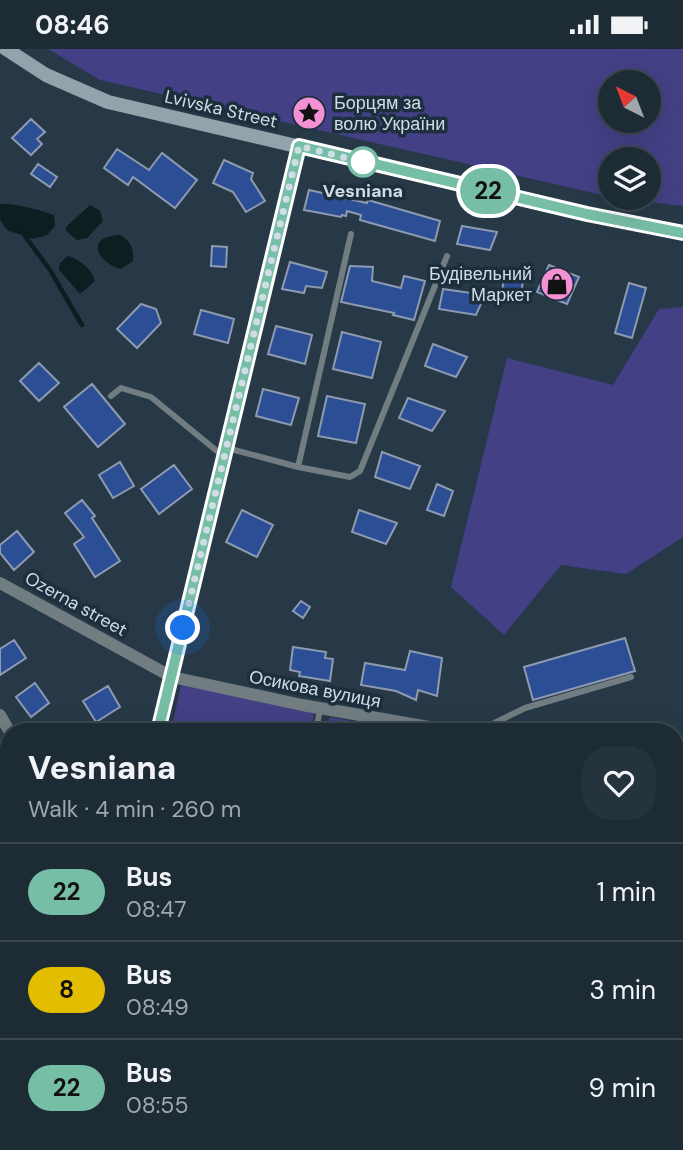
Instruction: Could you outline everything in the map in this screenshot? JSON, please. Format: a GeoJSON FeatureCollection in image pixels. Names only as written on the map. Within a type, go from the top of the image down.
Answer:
{"type":"FeatureCollection","features":[{"type":"Feature","properties":{"kind":"main road","name":"Lvivska Street"},"geometry":{"type":"LineString","coordinates":[[6,49],[46,75],[108,102],[574,211],[683,233]]}},
{"type":"Feature","properties":{"kind":"street"},"geometry":{"type":"LineString","coordinates":[[160,723],[299,146]]}},
{"type":"Feature","properties":{"kind":"street","name":"Ozerna street"},"geometry":{"type":"LineString","coordinates":[[0,583],[172,677]]}},
{"type":"Feature","properties":{"kind":"street","name":"Осикова вулиця"},"geometry":{"type":"LineString","coordinates":[[172,677],[320,709],[404,723]]}},
{"type":"Feature","properties":{"kind":"lane"},"geometry":{"type":"LineString","coordinates":[[298,467],[351,234]]}},
{"type":"Feature","properties":{"kind":"lane"},"geometry":{"type":"LineString","coordinates":[[111,396],[121,389],[151,397],[225,453],[350,477],[360,471],[447,256]]}},
{"type":"Feature","properties":{"kind":"lane"},"geometry":{"type":"LineString","coordinates":[[494,723],[525,708],[631,677]]}},
{"type":"Feature","properties":{"kind":"lane"},"geometry":{"type":"LineString","coordinates":[[317,723],[320,709]]}},
{"type":"Feature","properties":{"kind":"shaded area"},"geometry":{"type":"Polygon","coordinates":[[[48,49],[683,49],[683,206],[661,203],[661,147],[598,147],[598,194],[100,80],[48,49]]]}},
{"type":"Feature","properties":{"kind":"shaded area"},"geometry":{"type":"Polygon","coordinates":[[[0,204],[27,207],[54,215],[55,226],[47,235],[33,239],[7,230],[0,220],[0,204]]]}},
{"type":"Feature","properties":{"kind":"shaded area"},"geometry":{"type":"Polygon","coordinates":[[[90,205],[100,211],[103,221],[87,238],[77,240],[66,231],[66,227],[90,205]]]}},
{"type":"Feature","properties":{"kind":"shaded area"},"geometry":{"type":"Polygon","coordinates":[[[120,235],[129,243],[133,257],[133,261],[121,269],[105,261],[98,250],[98,244],[102,240],[120,235]]]}},
{"type":"Feature","properties":{"kind":"shaded area"},"geometry":{"type":"Polygon","coordinates":[[[68,256],[84,265],[95,281],[80,294],[59,270],[60,263],[68,256]]]}},
{"type":"Feature","properties":{"kind":"shaded area"},"geometry":{"type":"Polygon","coordinates":[[[683,307],[683,537],[626,574],[561,565],[504,635],[451,587],[507,358],[613,385],[659,309],[683,307]]]}},
{"type":"Feature","properties":{"kind":"shaded area"},"geometry":{"type":"Polygon","coordinates":[[[181,685],[315,707],[312,723],[173,723],[181,685]]]}},
{"type":"Feature","properties":{"kind":"shaded area"},"geometry":{"type":"Polygon","coordinates":[[[330,717],[361,723],[329,723],[330,717]]]}},
{"type":"Feature","properties":{"kind":"building"},"geometry":{"type":"Polygon","coordinates":[[[31,119],[45,132],[37,139],[42,144],[31,155],[12,138],[31,119]]]}},
{"type":"Feature","properties":{"kind":"building"},"geometry":{"type":"Polygon","coordinates":[[[117,149],[149,170],[162,153],[197,180],[175,208],[133,177],[128,185],[104,168],[117,149]]]}},
{"type":"Feature","properties":{"kind":"building"},"geometry":{"type":"Polygon","coordinates":[[[224,160],[253,173],[251,179],[265,201],[246,212],[233,192],[213,183],[224,160]]]}},
{"type":"Feature","properties":{"kind":"building"},"geometry":{"type":"Polygon","coordinates":[[[38,164],[57,177],[50,187],[31,174],[38,164]]]}},
{"type":"Feature","properties":{"kind":"building"},"geometry":{"type":"Polygon","coordinates":[[[309,190],[367,203],[368,200],[440,221],[435,241],[360,220],[361,215],[347,211],[346,216],[341,217],[304,210],[309,190]]]}},
{"type":"Feature","properties":{"kind":"building"},"geometry":{"type":"Polygon","coordinates":[[[462,226],[497,232],[490,250],[457,244],[462,226]]]}},
{"type":"Feature","properties":{"kind":"building"},"geometry":{"type":"Polygon","coordinates":[[[212,246],[227,247],[226,267],[211,266],[212,246]]]}},
{"type":"Feature","properties":{"kind":"building"},"geometry":{"type":"Polygon","coordinates":[[[290,262],[327,272],[322,288],[306,286],[304,293],[282,289],[290,262]]]}},
{"type":"Feature","properties":{"kind":"building"},"geometry":{"type":"Polygon","coordinates":[[[549,265],[579,277],[567,304],[537,292],[549,265]]]}},
{"type":"Feature","properties":{"kind":"building"},"geometry":{"type":"Polygon","coordinates":[[[350,266],[373,267],[372,281],[401,288],[404,276],[425,281],[414,320],[341,302],[350,266]]]}},
{"type":"Feature","properties":{"kind":"building"},"geometry":{"type":"Polygon","coordinates":[[[505,272],[524,275],[521,294],[502,291],[505,272]]]}},
{"type":"Feature","properties":{"kind":"building"},"geometry":{"type":"Polygon","coordinates":[[[629,283],[646,288],[632,338],[615,333],[629,283]]]}},
{"type":"Feature","properties":{"kind":"building"},"geometry":{"type":"Polygon","coordinates":[[[443,289],[485,295],[476,315],[439,309],[443,289]]]}},
{"type":"Feature","properties":{"kind":"building"},"geometry":{"type":"Polygon","coordinates":[[[141,304],[156,309],[161,323],[137,348],[117,329],[141,304]]]}},
{"type":"Feature","properties":{"kind":"building"},"geometry":{"type":"Polygon","coordinates":[[[201,310],[234,319],[228,343],[194,334],[201,310]]]}},
{"type":"Feature","properties":{"kind":"building"},"geometry":{"type":"Polygon","coordinates":[[[276,326],[312,335],[305,364],[268,354],[276,326]]]}},
{"type":"Feature","properties":{"kind":"building"},"geometry":{"type":"Polygon","coordinates":[[[342,332],[381,342],[372,378],[333,369],[342,332]]]}},
{"type":"Feature","properties":{"kind":"building"},"geometry":{"type":"Polygon","coordinates":[[[433,344],[467,357],[456,377],[425,366],[433,344]]]}},
{"type":"Feature","properties":{"kind":"building"},"geometry":{"type":"Polygon","coordinates":[[[39,363],[59,383],[39,401],[20,381],[39,363]]]}},
{"type":"Feature","properties":{"kind":"building"},"geometry":{"type":"Polygon","coordinates":[[[92,384],[125,424],[98,447],[64,407],[92,384]]]}},
{"type":"Feature","properties":{"kind":"building"},"geometry":{"type":"Polygon","coordinates":[[[263,389],[299,398],[291,425],[256,416],[263,389]]]}},
{"type":"Feature","properties":{"kind":"building"},"geometry":{"type":"Polygon","coordinates":[[[327,396],[365,404],[356,443],[318,436],[327,396]]]}},
{"type":"Feature","properties":{"kind":"building"},"geometry":{"type":"Polygon","coordinates":[[[408,398],[445,411],[432,431],[399,418],[408,398]]]}},
{"type":"Feature","properties":{"kind":"building"},"geometry":{"type":"Polygon","coordinates":[[[382,452],[420,466],[410,489],[375,477],[382,452]]]}},
{"type":"Feature","properties":{"kind":"building"},"geometry":{"type":"Polygon","coordinates":[[[120,462],[134,486],[113,498],[99,475],[120,462]]]}},
{"type":"Feature","properties":{"kind":"building"},"geometry":{"type":"Polygon","coordinates":[[[174,465],[192,489],[159,514],[141,489],[174,465]]]}},
{"type":"Feature","properties":{"kind":"building"},"geometry":{"type":"Polygon","coordinates":[[[437,484],[453,491],[444,516],[427,510],[437,484]]]}},
{"type":"Feature","properties":{"kind":"building"},"geometry":{"type":"Polygon","coordinates":[[[82,500],[95,516],[92,518],[120,561],[95,577],[74,544],[84,537],[65,513],[82,500]]]}},
{"type":"Feature","properties":{"kind":"building"},"geometry":{"type":"Polygon","coordinates":[[[242,510],[273,525],[257,557],[226,542],[242,510]]]}},
{"type":"Feature","properties":{"kind":"building"},"geometry":{"type":"Polygon","coordinates":[[[359,510],[397,523],[386,544],[352,532],[359,510]]]}},
{"type":"Feature","properties":{"kind":"building"},"geometry":{"type":"Polygon","coordinates":[[[17,531],[34,552],[14,570],[0,553],[0,545],[17,531]]]}},
{"type":"Feature","properties":{"kind":"building"},"geometry":{"type":"Polygon","coordinates":[[[301,601],[310,607],[303,618],[293,611],[301,601]]]}},
{"type":"Feature","properties":{"kind":"building"},"geometry":{"type":"Polygon","coordinates":[[[625,638],[635,671],[533,700],[524,667],[625,638]]]}},
{"type":"Feature","properties":{"kind":"building"},"geometry":{"type":"Polygon","coordinates":[[[14,640],[26,658],[0,675],[0,649],[14,640]]]}},
{"type":"Feature","properties":{"kind":"building"},"geometry":{"type":"Polygon","coordinates":[[[293,647],[326,652],[325,658],[333,659],[330,681],[299,676],[300,672],[290,670],[293,647]]]}},
{"type":"Feature","properties":{"kind":"building"},"geometry":{"type":"Polygon","coordinates":[[[410,651],[442,658],[437,696],[418,690],[416,700],[396,691],[361,685],[365,663],[405,670],[410,651]]]}},
{"type":"Feature","properties":{"kind":"building"},"geometry":{"type":"Polygon","coordinates":[[[35,683],[49,703],[31,717],[16,697],[35,683]]]}},
{"type":"Feature","properties":{"kind":"building"},"geometry":{"type":"Polygon","coordinates":[[[108,686],[120,707],[96,722],[83,701],[108,686]]]}},
{"type":"Feature","properties":{"kind":"waterway"},"geometry":{"type":"LineString","coordinates":[[22,232],[50,270],[82,325]]}},
{"type":"Feature","properties":{"kind":"bus line","name":"22"},"geometry":{"type":"LineString","coordinates":[[160,723],[299,146],[587,214],[683,233]]}},
{"type":"Feature","properties":{"kind":"place","name":"Борцям за волю України"},"geometry":{"type":"Point","coordinates":[309,113]}},
{"type":"Feature","properties":{"kind":"place","name":"Vesniana"},"geometry":{"type":"Point","coordinates":[363,162]}},
{"type":"Feature","properties":{"kind":"place","name":"Будівельний Маркет"},"geometry":{"type":"Point","coordinates":[557,284]}},
{"type":"Feature","properties":{"kind":"route"},"geometry":{"type":"LineString","coordinates":[[183,628],[299,146],[363,162]]}}]}
